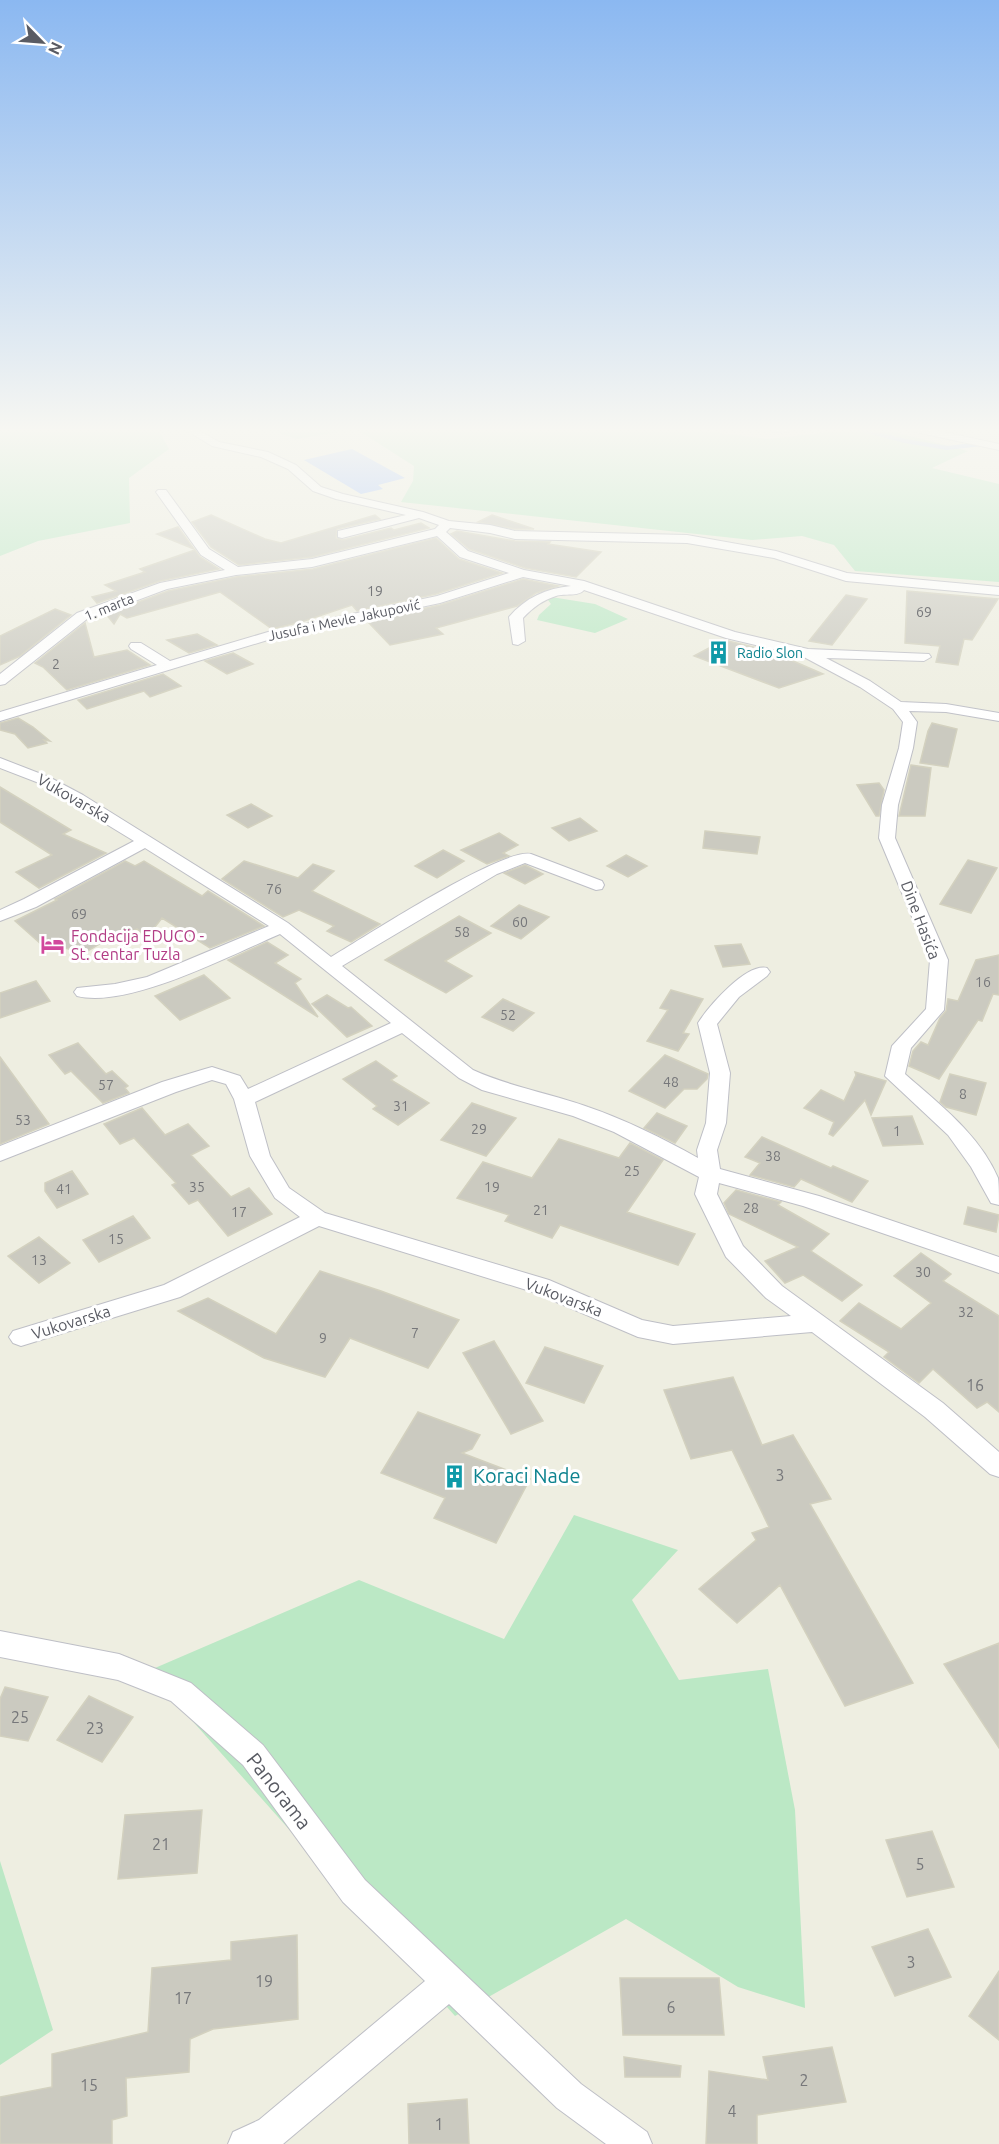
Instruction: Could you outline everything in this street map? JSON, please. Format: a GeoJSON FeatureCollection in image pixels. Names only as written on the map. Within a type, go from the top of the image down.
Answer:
{"type":"FeatureCollection","features":[{"type":"Feature","properties":{"kind":"street"},"geometry":{"type":"LineString","coordinates":[[189,529],[205,552],[236,571]]}},
{"type":"Feature","properties":{"kind":"street"},"geometry":{"type":"LineString","coordinates":[[342,534],[361,529]]}},
{"type":"Feature","properties":{"kind":"street","name":"1. marta"},"geometry":{"type":"LineString","coordinates":[[0,681],[90,612],[164,586],[236,571],[312,563],[439,529]]}},
{"type":"Feature","properties":{"kind":"street"},"geometry":{"type":"LineString","coordinates":[[444,529],[464,554],[522,573],[580,584],[731,635],[807,653],[924,657]]}},
{"type":"Feature","properties":{"kind":"street"},"geometry":{"type":"LineString","coordinates":[[490,529],[515,536],[687,539],[776,555],[846,577],[999,591]]}},
{"type":"Feature","properties":{"kind":"street","name":"Jusufa i Mevle Jakupović"},"geometry":{"type":"LineString","coordinates":[[0,717],[268,636],[440,599],[522,573]]}},
{"type":"Feature","properties":{"kind":"street"},"geometry":{"type":"LineString","coordinates":[[518,641],[516,617],[526,606],[563,588],[602,592]]}},
{"type":"Feature","properties":{"kind":"street"},"geometry":{"type":"LineString","coordinates":[[136,646],[166,665]]}},
{"type":"Feature","properties":{"kind":"street"},"geometry":{"type":"LineString","coordinates":[[807,653],[865,684],[898,706],[946,708],[999,717]]}},
{"type":"Feature","properties":{"kind":"street","name":"Dine Hasića"},"geometry":{"type":"LineString","coordinates":[[898,706],[910,722],[906,748],[890,805],[887,837],[939,960],[935,1010],[902,1046],[895,1076],[956,1130],[979,1163],[999,1198]]}},
{"type":"Feature","properties":{"kind":"street","name":"Vukovarska"},"geometry":{"type":"LineString","coordinates":[[0,763],[44,780],[282,927],[332,964],[466,1074],[489,1085],[580,1111],[621,1127],[710,1174],[800,1198],[999,1265]]}},
{"type":"Feature","properties":{"kind":"street"},"geometry":{"type":"LineString","coordinates":[[0,916],[30,903],[145,841]]}},
{"type":"Feature","properties":{"kind":"street"},"geometry":{"type":"LineString","coordinates":[[332,964],[491,870],[525,856],[596,885]]}},
{"type":"Feature","properties":{"kind":"street"},"geometry":{"type":"LineString","coordinates":[[83,992],[116,990],[153,981],[282,927]]}},
{"type":"Feature","properties":{"kind":"street"},"geometry":{"type":"LineString","coordinates":[[761,972],[733,993],[707,1023],[720,1073],[716,1123],[707,1150],[710,1174],[706,1194],[734,1251],[774,1292],[934,1410],[999,1467]]}},
{"type":"Feature","properties":{"kind":"street"},"geometry":{"type":"LineString","coordinates":[[244,1099],[405,1024]]}},
{"type":"Feature","properties":{"kind":"street","name":"Vukovarska"},"geometry":{"type":"LineString","coordinates":[[0,1154],[169,1087],[212,1073],[233,1080],[244,1099],[260,1156],[282,1193],[317,1218],[541,1286],[638,1328],[664,1334],[816,1323]]}},
{"type":"Feature","properties":{"kind":"street","name":"Vukovarska"},"geometry":{"type":"LineString","coordinates":[[21,1337],[172,1291],[317,1218]]}},
{"type":"Feature","properties":{"kind":"street","name":"Panorama"},"geometry":{"type":"LineString","coordinates":[[0,1644],[118,1667],[181,1692],[253,1755],[354,1891],[569,2096],[635,2144]]}},
{"type":"Feature","properties":{"kind":"street"},"geometry":{"type":"LineString","coordinates":[[244,2144],[272,2132],[449,1982]]}},
{"type":"Feature","properties":{"kind":"green space"},"geometry":{"type":"Polygon","coordinates":[[[0,529],[99,529],[38,541],[0,556],[0,529]]]}},
{"type":"Feature","properties":{"kind":"green space"},"geometry":{"type":"Polygon","coordinates":[[[651,529],[999,529],[999,582],[855,571],[834,545],[802,536],[752,540],[651,529]]]}},
{"type":"Feature","properties":{"kind":"green space"},"geometry":{"type":"Polygon","coordinates":[[[545,596],[595,604],[628,619],[595,633],[537,620],[551,604],[545,596]]]}},
{"type":"Feature","properties":{"kind":"green space"},"geometry":{"type":"Polygon","coordinates":[[[574,1515],[678,1550],[632,1600],[679,1680],[768,1669],[795,1810],[805,2008],[738,1987],[626,1919],[455,2016],[148,1671],[359,1580],[504,1639],[574,1515]]]}},
{"type":"Feature","properties":{"kind":"green space"},"geometry":{"type":"Polygon","coordinates":[[[0,1861],[53,2030],[0,2065],[0,1861]]]}},
{"type":"Feature","properties":{"kind":"building"},"geometry":{"type":"Polygon","coordinates":[[[179,529],[194,549],[157,534],[179,529]]]}},
{"type":"Feature","properties":{"kind":"building"},"geometry":{"type":"Polygon","coordinates":[[[197,529],[243,529],[281,543],[328,529],[337,529],[336,538],[343,540],[387,529],[425,529],[312,557],[239,565],[211,547],[197,529]]]}},
{"type":"Feature","properties":{"kind":"building"},"geometry":{"type":"Polygon","coordinates":[[[457,531],[515,541],[550,542],[548,544],[601,552],[576,577],[525,568],[469,549],[451,534],[457,531]]]}},
{"type":"Feature","properties":{"kind":"building"},"geometry":{"type":"Polygon","coordinates":[[[436,538],[459,559],[502,573],[436,594],[357,611],[352,605],[272,629],[220,592],[127,618],[120,614],[114,624],[106,614],[168,591],[236,577],[313,569],[436,538]]]}},
{"type":"Feature","properties":{"kind":"building"},"geometry":{"type":"Polygon","coordinates":[[[195,550],[200,557],[219,569],[160,581],[97,603],[92,597],[116,591],[105,585],[145,572],[140,569],[195,550]]]}},
{"type":"Feature","properties":{"kind":"building"},"geometry":{"type":"Polygon","coordinates":[[[523,579],[558,586],[536,593],[517,606],[436,628],[443,634],[390,645],[367,621],[440,605],[523,579]]]}},
{"type":"Feature","properties":{"kind":"building"},"geometry":{"type":"Polygon","coordinates":[[[907,591],[998,599],[972,640],[964,639],[958,665],[936,662],[940,646],[905,643],[907,591]]]}},
{"type":"Feature","properties":{"kind":"building"},"geometry":{"type":"Polygon","coordinates":[[[846,595],[867,599],[832,645],[809,641],[846,595]]]}},
{"type":"Feature","properties":{"kind":"building"},"geometry":{"type":"Polygon","coordinates":[[[55,609],[71,615],[20,656],[0,665],[0,636],[55,609]]]}},
{"type":"Feature","properties":{"kind":"building"},"geometry":{"type":"Polygon","coordinates":[[[85,623],[94,657],[127,650],[150,665],[67,690],[43,667],[35,663],[85,623]]]}},
{"type":"Feature","properties":{"kind":"building"},"geometry":{"type":"Polygon","coordinates":[[[197,634],[217,645],[189,653],[167,640],[197,634]]]}},
{"type":"Feature","properties":{"kind":"building"},"geometry":{"type":"Polygon","coordinates":[[[724,640],[770,651],[823,674],[779,688],[694,656],[724,640]]]}},
{"type":"Feature","properties":{"kind":"building"},"geometry":{"type":"Polygon","coordinates":[[[233,653],[253,664],[227,674],[205,661],[233,653]]]}},
{"type":"Feature","properties":{"kind":"building"},"geometry":{"type":"Polygon","coordinates":[[[163,674],[181,686],[150,697],[144,691],[87,709],[78,700],[163,674]]]}},
{"type":"Feature","properties":{"kind":"building"},"geometry":{"type":"Polygon","coordinates":[[[18,718],[50,741],[44,740],[47,743],[28,748],[15,734],[0,730],[0,723],[18,718]]]}},
{"type":"Feature","properties":{"kind":"building"},"geometry":{"type":"Polygon","coordinates":[[[932,723],[957,729],[948,767],[920,763],[932,723]]]}},
{"type":"Feature","properties":{"kind":"building"},"geometry":{"type":"Polygon","coordinates":[[[911,765],[931,768],[925,816],[899,816],[911,765]]]}},
{"type":"Feature","properties":{"kind":"building"},"geometry":{"type":"Polygon","coordinates":[[[879,783],[884,790],[879,816],[876,816],[857,785],[879,783]]]}},
{"type":"Feature","properties":{"kind":"building"},"geometry":{"type":"Polygon","coordinates":[[[0,787],[71,830],[63,834],[106,853],[39,888],[16,872],[52,855],[0,822],[0,787]]]}},
{"type":"Feature","properties":{"kind":"building"},"geometry":{"type":"Polygon","coordinates":[[[251,804],[272,816],[248,828],[227,815],[251,804]]]}},
{"type":"Feature","properties":{"kind":"building"},"geometry":{"type":"Polygon","coordinates":[[[580,818],[597,831],[569,841],[552,828],[580,818]]]}},
{"type":"Feature","properties":{"kind":"building"},"geometry":{"type":"Polygon","coordinates":[[[705,831],[760,837],[757,854],[703,848],[705,831]]]}},
{"type":"Feature","properties":{"kind":"building"},"geometry":{"type":"Polygon","coordinates":[[[499,833],[518,845],[503,853],[509,856],[487,864],[461,850],[499,833]]]}},
{"type":"Feature","properties":{"kind":"building"},"geometry":{"type":"Polygon","coordinates":[[[443,850],[464,861],[437,878],[415,866],[443,850]]]}},
{"type":"Feature","properties":{"kind":"building"},"geometry":{"type":"Polygon","coordinates":[[[626,855],[647,866],[628,877],[607,866],[626,855]]]}},
{"type":"Feature","properties":{"kind":"building"},"geometry":{"type":"Polygon","coordinates":[[[968,860],[997,868],[971,913],[940,904],[968,860]]]}},
{"type":"Feature","properties":{"kind":"building"},"geometry":{"type":"Polygon","coordinates":[[[125,861],[135,866],[144,861],[202,896],[208,891],[264,926],[210,948],[162,918],[147,937],[137,929],[111,943],[106,940],[86,952],[41,944],[15,921],[125,861]]]}},
{"type":"Feature","properties":{"kind":"building"},"geometry":{"type":"Polygon","coordinates":[[[244,861],[298,878],[313,864],[334,871],[312,891],[380,924],[351,942],[327,931],[334,926],[299,910],[283,917],[222,879],[244,861]]]}},
{"type":"Feature","properties":{"kind":"building"},"geometry":{"type":"Polygon","coordinates":[[[525,865],[543,874],[525,884],[504,873],[525,865]]]}},
{"type":"Feature","properties":{"kind":"building"},"geometry":{"type":"Polygon","coordinates":[[[519,905],[549,917],[521,939],[491,926],[519,905]]]}},
{"type":"Feature","properties":{"kind":"building"},"geometry":{"type":"Polygon","coordinates":[[[459,916],[491,933],[445,961],[472,976],[446,993],[385,960],[459,916]]]}},
{"type":"Feature","properties":{"kind":"building"},"geometry":{"type":"Polygon","coordinates":[[[267,942],[288,955],[275,963],[301,979],[295,983],[318,1017],[228,960],[267,942]]]}},
{"type":"Feature","properties":{"kind":"building"},"geometry":{"type":"Polygon","coordinates":[[[741,944],[750,964],[723,967],[715,946],[741,944]]]}},
{"type":"Feature","properties":{"kind":"building"},"geometry":{"type":"Polygon","coordinates":[[[999,955],[999,995],[993,994],[982,1021],[978,1020],[939,1079],[909,1066],[913,1051],[921,1042],[928,1045],[940,1018],[946,1011],[948,999],[958,1001],[976,960],[999,955]]]}},
{"type":"Feature","properties":{"kind":"building"},"geometry":{"type":"Polygon","coordinates":[[[204,975],[230,998],[180,1020],[155,996],[204,975]]]}},
{"type":"Feature","properties":{"kind":"building"},"geometry":{"type":"Polygon","coordinates":[[[36,981],[50,1001],[0,1018],[0,993],[36,981]]]}},
{"type":"Feature","properties":{"kind":"building"},"geometry":{"type":"Polygon","coordinates":[[[671,990],[703,999],[683,1033],[689,1034],[678,1051],[647,1041],[668,1010],[660,1008],[671,990]]]}},
{"type":"Feature","properties":{"kind":"building"},"geometry":{"type":"Polygon","coordinates":[[[327,995],[348,1008],[351,1007],[372,1026],[347,1037],[312,1004],[327,995]]]}},
{"type":"Feature","properties":{"kind":"building"},"geometry":{"type":"Polygon","coordinates":[[[503,999],[534,1013],[513,1031],[482,1017],[503,999]]]}},
{"type":"Feature","properties":{"kind":"building"},"geometry":{"type":"Polygon","coordinates":[[[78,1043],[106,1074],[112,1071],[128,1086],[125,1088],[129,1093],[103,1103],[71,1071],[65,1074],[49,1055],[78,1043]]]}},
{"type":"Feature","properties":{"kind":"building"},"geometry":{"type":"Polygon","coordinates":[[[665,1055],[708,1074],[707,1079],[697,1089],[684,1089],[665,1108],[629,1091],[665,1055]]]}},
{"type":"Feature","properties":{"kind":"building"},"geometry":{"type":"Polygon","coordinates":[[[0,1057],[49,1124],[0,1144],[0,1057]]]}},
{"type":"Feature","properties":{"kind":"building"},"geometry":{"type":"Polygon","coordinates":[[[376,1061],[397,1076],[391,1080],[429,1103],[398,1125],[373,1109],[377,1106],[343,1079],[376,1061]]]}},
{"type":"Feature","properties":{"kind":"building"},"geometry":{"type":"Polygon","coordinates":[[[855,1072],[886,1081],[871,1115],[865,1100],[833,1136],[829,1134],[834,1122],[804,1108],[821,1090],[844,1101],[856,1075],[855,1072]]]}},
{"type":"Feature","properties":{"kind":"building"},"geometry":{"type":"Polygon","coordinates":[[[950,1074],[986,1083],[976,1115],[946,1107],[940,1102],[950,1074]]]}},
{"type":"Feature","properties":{"kind":"building"},"geometry":{"type":"Polygon","coordinates":[[[472,1103],[516,1118],[486,1156],[441,1140],[472,1103]]]}},
{"type":"Feature","properties":{"kind":"building"},"geometry":{"type":"Polygon","coordinates":[[[142,1108],[165,1135],[188,1124],[209,1146],[191,1155],[231,1197],[249,1188],[272,1214],[228,1236],[198,1200],[189,1204],[172,1185],[176,1183],[134,1138],[120,1144],[104,1124],[142,1108]]]}},
{"type":"Feature","properties":{"kind":"building"},"geometry":{"type":"Polygon","coordinates":[[[657,1113],[687,1126],[675,1143],[644,1128],[657,1113]]]}},
{"type":"Feature","properties":{"kind":"building"},"geometry":{"type":"Polygon","coordinates":[[[912,1116],[923,1144],[883,1146],[872,1118],[912,1116]]]}},
{"type":"Feature","properties":{"kind":"building"},"geometry":{"type":"Polygon","coordinates":[[[762,1137],[831,1168],[833,1166],[868,1181],[852,1202],[801,1179],[794,1187],[750,1175],[760,1163],[745,1157],[762,1137]]]}},
{"type":"Feature","properties":{"kind":"building"},"geometry":{"type":"Polygon","coordinates":[[[559,1139],[619,1158],[630,1143],[663,1160],[627,1212],[695,1234],[678,1265],[560,1225],[552,1238],[505,1221],[509,1215],[457,1198],[483,1162],[532,1178],[559,1139]]]}},
{"type":"Feature","properties":{"kind":"building"},"geometry":{"type":"Polygon","coordinates":[[[72,1171],[88,1194],[57,1208],[45,1191],[45,1183],[72,1171]]]}},
{"type":"Feature","properties":{"kind":"building"},"geometry":{"type":"Polygon","coordinates":[[[736,1190],[781,1202],[778,1205],[829,1234],[811,1251],[862,1285],[842,1301],[803,1275],[785,1283],[765,1261],[798,1247],[729,1214],[724,1203],[736,1190]]]}},
{"type":"Feature","properties":{"kind":"building"},"geometry":{"type":"Polygon","coordinates":[[[968,1207],[999,1215],[996,1232],[964,1224],[968,1207]]]}},
{"type":"Feature","properties":{"kind":"building"},"geometry":{"type":"Polygon","coordinates":[[[133,1216],[150,1238],[99,1262],[83,1240],[133,1216]]]}},
{"type":"Feature","properties":{"kind":"building"},"geometry":{"type":"Polygon","coordinates":[[[39,1237],[70,1263],[39,1283],[8,1256],[39,1237]]]}},
{"type":"Feature","properties":{"kind":"building"},"geometry":{"type":"Polygon","coordinates":[[[921,1253],[951,1274],[943,1281],[999,1316],[999,1412],[987,1402],[977,1408],[933,1369],[919,1383],[884,1357],[889,1352],[840,1321],[859,1303],[901,1329],[931,1303],[894,1276],[921,1253]]]}},
{"type":"Feature","properties":{"kind":"building"},"geometry":{"type":"Polygon","coordinates":[[[320,1271],[459,1320],[428,1368],[350,1338],[325,1377],[264,1358],[178,1311],[208,1298],[276,1334],[320,1271]]]}},
{"type":"Feature","properties":{"kind":"building"},"geometry":{"type":"Polygon","coordinates":[[[494,1341],[543,1421],[511,1434],[463,1353],[494,1341]]]}},
{"type":"Feature","properties":{"kind":"building"},"geometry":{"type":"Polygon","coordinates":[[[545,1347],[603,1366],[584,1403],[526,1383],[545,1347]]]}},
{"type":"Feature","properties":{"kind":"building"},"geometry":{"type":"Polygon","coordinates":[[[733,1377],[762,1445],[793,1435],[831,1499],[810,1504],[913,1683],[845,1706],[780,1585],[737,1623],[699,1589],[756,1540],[752,1533],[769,1527],[732,1450],[691,1459],[664,1390],[733,1377]]]}},
{"type":"Feature","properties":{"kind":"building","name":"Koraci Nade"},"geometry":{"type":"Polygon","coordinates":[[[418,1412],[480,1435],[472,1449],[462,1453],[530,1479],[496,1543],[434,1518],[445,1498],[381,1473],[418,1412]]]}},
{"type":"Feature","properties":{"kind":"building"},"geometry":{"type":"Polygon","coordinates":[[[999,1643],[999,1748],[944,1664],[999,1643]]]}},
{"type":"Feature","properties":{"kind":"building"},"geometry":{"type":"Polygon","coordinates":[[[5,1687],[48,1697],[28,1741],[0,1736],[0,1699],[5,1687]]]}},
{"type":"Feature","properties":{"kind":"building"},"geometry":{"type":"Polygon","coordinates":[[[89,1696],[133,1717],[102,1762],[57,1740],[89,1696]]]}},
{"type":"Feature","properties":{"kind":"building"},"geometry":{"type":"Polygon","coordinates":[[[202,1810],[197,1873],[118,1879],[125,1815],[202,1810]]]}},
{"type":"Feature","properties":{"kind":"building"},"geometry":{"type":"Polygon","coordinates":[[[932,1831],[954,1887],[907,1897],[886,1840],[932,1831]]]}},
{"type":"Feature","properties":{"kind":"building"},"geometry":{"type":"Polygon","coordinates":[[[928,1929],[951,1977],[895,1996],[872,1947],[928,1929]]]}},
{"type":"Feature","properties":{"kind":"building"},"geometry":{"type":"Polygon","coordinates":[[[297,1935],[298,2019],[213,2029],[190,2039],[189,2072],[126,2078],[127,2116],[112,2120],[112,2144],[0,2144],[0,2097],[52,2087],[52,2054],[148,2032],[152,1968],[231,1960],[231,1942],[297,1935]]]}},
{"type":"Feature","properties":{"kind":"building"},"geometry":{"type":"Polygon","coordinates":[[[999,1971],[999,2040],[969,2016],[999,1971]]]}},
{"type":"Feature","properties":{"kind":"building"},"geometry":{"type":"Polygon","coordinates":[[[620,1978],[719,1978],[724,2035],[623,2035],[620,1978]]]}},
{"type":"Feature","properties":{"kind":"building"},"geometry":{"type":"Polygon","coordinates":[[[832,2047],[846,2102],[757,2115],[757,2144],[706,2144],[709,2071],[768,2080],[763,2057],[832,2047]]]}},
{"type":"Feature","properties":{"kind":"building"},"geometry":{"type":"Polygon","coordinates":[[[624,2057],[681,2066],[680,2077],[625,2077],[624,2057]]]}},
{"type":"Feature","properties":{"kind":"building"},"geometry":{"type":"Polygon","coordinates":[[[467,2099],[469,2144],[409,2144],[408,2104],[467,2099]]]}},
{"type":"Feature","properties":{"kind":"place","name":"Radio Slon"},"geometry":{"type":"Point","coordinates":[719,653]}},
{"type":"Feature","properties":{"kind":"place","name":"Fondacija EDUCO - St. centar Tuzla"},"geometry":{"type":"Point","coordinates":[53,945]}},
{"type":"Feature","properties":{"kind":"place","name":"Koraci Nade"},"geometry":{"type":"Point","coordinates":[455,1476]}}]}
